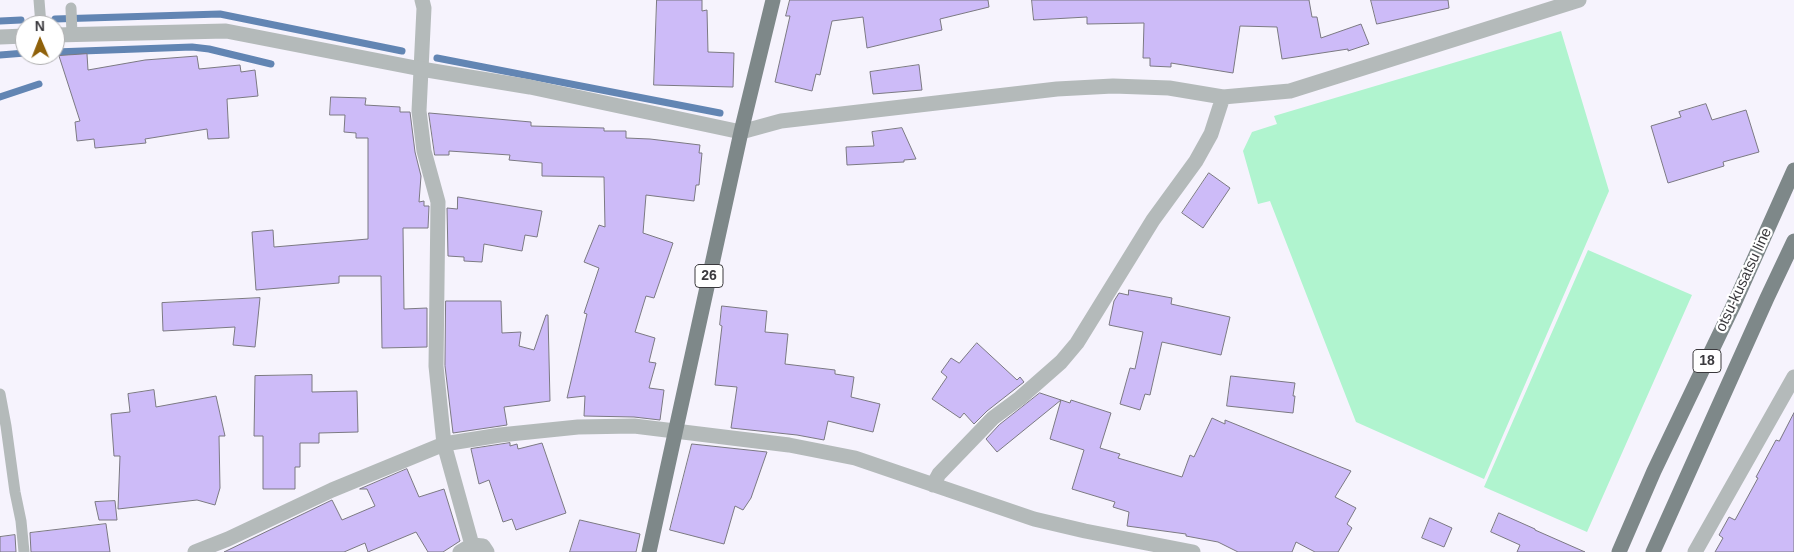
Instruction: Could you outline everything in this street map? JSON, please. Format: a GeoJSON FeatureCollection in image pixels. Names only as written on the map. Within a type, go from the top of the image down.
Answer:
{"type":"FeatureCollection","features":[{"type":"Feature","properties":{"kind":"main road","name":"26"},"geometry":{"type":"LineString","coordinates":[[649,552],[741,132],[773,0]]}},
{"type":"Feature","properties":{"kind":"main road","name":"otsu-kusatsu line"},"geometry":{"type":"LineString","coordinates":[[1619,552],[1654,470],[1730,312],[1794,170]]}},
{"type":"Feature","properties":{"kind":"main road","name":"otsu-kusatsu line"},"geometry":{"type":"LineString","coordinates":[[1654,552],[1794,241]]}},
{"type":"Feature","properties":{"kind":"street"},"geometry":{"type":"LineString","coordinates":[[422,0],[424,8],[419,111],[424,151],[438,202],[436,366],[444,444],[466,548],[483,546],[487,552]]}},
{"type":"Feature","properties":{"kind":"street"},"geometry":{"type":"LineString","coordinates":[[65,33],[72,31],[226,31],[421,69],[530,87],[741,132],[781,121],[1057,89],[1113,86],[1169,88],[1223,97],[1290,91],[1579,0]]}},
{"type":"Feature","properties":{"kind":"street"},"geometry":{"type":"LineString","coordinates":[[0,37],[15,36]]}},
{"type":"Feature","properties":{"kind":"street"},"geometry":{"type":"LineString","coordinates":[[933,485],[939,474],[992,418],[1020,398],[1061,362],[1077,343],[1153,220],[1196,161],[1211,134],[1223,97]]}},
{"type":"Feature","properties":{"kind":"street"},"geometry":{"type":"LineString","coordinates":[[1695,552],[1794,377]]}},
{"type":"Feature","properties":{"kind":"street"},"geometry":{"type":"LineString","coordinates":[[194,552],[228,539],[332,490],[444,444],[500,435],[578,427],[634,426],[789,445],[855,458],[1034,519],[1193,552]]}},
{"type":"Feature","properties":{"kind":"lane"},"geometry":{"type":"LineString","coordinates":[[39,0],[40,15]]}},
{"type":"Feature","properties":{"kind":"lane"},"geometry":{"type":"LineString","coordinates":[[71,8],[72,31]]}},
{"type":"Feature","properties":{"kind":"lane"},"geometry":{"type":"LineString","coordinates":[[0,394],[21,521],[24,552]]}},
{"type":"Feature","properties":{"kind":"green space"},"geometry":{"type":"Polygon","coordinates":[[[1561,31],[1609,191],[1484,479],[1356,422],[1270,201],[1258,204],[1243,151],[1252,132],[1277,124],[1274,116],[1561,31]]]}},
{"type":"Feature","properties":{"kind":"green space"},"geometry":{"type":"Polygon","coordinates":[[[1588,250],[1692,295],[1587,532],[1484,487],[1588,250]]]}},
{"type":"Feature","properties":{"kind":"building"},"geometry":{"type":"Polygon","coordinates":[[[657,0],[702,0],[702,11],[707,10],[708,52],[734,53],[733,87],[654,85],[657,0]]]}},
{"type":"Feature","properties":{"kind":"building"},"geometry":{"type":"Polygon","coordinates":[[[790,0],[988,0],[989,7],[940,19],[942,30],[867,48],[863,17],[832,21],[820,75],[816,74],[812,91],[775,82],[790,16],[786,16],[790,0]]]}},
{"type":"Feature","properties":{"kind":"building"},"geometry":{"type":"Polygon","coordinates":[[[1032,0],[1309,0],[1312,17],[1317,17],[1321,38],[1361,24],[1369,44],[1348,51],[1348,49],[1282,59],[1277,27],[1240,26],[1233,73],[1171,63],[1171,67],[1150,66],[1150,58],[1143,58],[1144,23],[1087,24],[1087,17],[1034,20],[1032,0]]]}},
{"type":"Feature","properties":{"kind":"building"},"geometry":{"type":"Polygon","coordinates":[[[1371,0],[1448,0],[1449,8],[1377,24],[1371,0]]]}},
{"type":"Feature","properties":{"kind":"building"},"geometry":{"type":"Polygon","coordinates":[[[87,54],[88,70],[145,60],[197,56],[199,69],[240,65],[241,72],[255,70],[258,96],[227,99],[229,138],[208,139],[207,129],[145,139],[146,143],[95,148],[94,139],[77,141],[75,122],[80,121],[62,65],[65,65],[65,56],[87,54]]]}},
{"type":"Feature","properties":{"kind":"building"},"geometry":{"type":"Polygon","coordinates":[[[919,65],[922,90],[873,94],[870,72],[919,65]]]}},
{"type":"Feature","properties":{"kind":"building"},"geometry":{"type":"Polygon","coordinates":[[[331,97],[366,98],[365,105],[400,107],[400,112],[410,112],[415,152],[421,176],[419,202],[424,201],[424,206],[429,206],[428,228],[403,228],[404,309],[427,308],[427,347],[382,348],[381,276],[339,276],[339,283],[256,290],[252,232],[273,230],[274,247],[368,239],[368,138],[356,138],[356,133],[344,132],[345,115],[330,115],[331,97]]]}},
{"type":"Feature","properties":{"kind":"building"},"geometry":{"type":"Polygon","coordinates":[[[1706,104],[1712,120],[1746,110],[1759,152],[1723,162],[1724,166],[1668,183],[1651,126],[1681,117],[1679,112],[1706,104]]]}},
{"type":"Feature","properties":{"kind":"building"},"geometry":{"type":"Polygon","coordinates":[[[429,113],[531,122],[531,126],[604,128],[604,131],[626,131],[626,138],[700,145],[699,153],[702,153],[699,185],[696,185],[694,201],[646,195],[643,233],[673,243],[654,298],[646,296],[635,332],[655,338],[649,362],[656,363],[649,388],[664,390],[660,420],[634,417],[584,416],[585,396],[567,398],[587,314],[584,313],[599,268],[584,262],[599,225],[605,227],[604,177],[542,176],[542,163],[509,160],[510,155],[449,151],[449,155],[435,155],[429,113]]]}},
{"type":"Feature","properties":{"kind":"building"},"geometry":{"type":"Polygon","coordinates":[[[902,128],[916,159],[904,160],[904,162],[847,165],[846,147],[874,146],[872,132],[902,128]]]}},
{"type":"Feature","properties":{"kind":"building"},"geometry":{"type":"Polygon","coordinates":[[[1209,173],[1230,188],[1203,228],[1182,213],[1209,173]]]}},
{"type":"Feature","properties":{"kind":"building"},"geometry":{"type":"Polygon","coordinates":[[[458,197],[542,211],[537,237],[525,235],[522,251],[484,244],[482,262],[464,261],[464,257],[448,256],[447,208],[457,209],[458,197]]]}},
{"type":"Feature","properties":{"kind":"building"},"geometry":{"type":"Polygon","coordinates":[[[1129,290],[1172,298],[1171,304],[1230,317],[1221,355],[1162,342],[1150,395],[1145,394],[1140,410],[1120,404],[1130,368],[1135,369],[1143,332],[1109,325],[1114,301],[1119,293],[1128,295],[1129,290]]]}},
{"type":"Feature","properties":{"kind":"building"},"geometry":{"type":"Polygon","coordinates":[[[260,298],[255,347],[233,345],[235,327],[163,331],[162,303],[260,298]]]}},
{"type":"Feature","properties":{"kind":"building"},"geometry":{"type":"Polygon","coordinates":[[[446,301],[501,301],[502,333],[521,332],[519,346],[534,350],[546,315],[548,315],[550,401],[504,407],[507,425],[453,433],[445,366],[446,301]]]}},
{"type":"Feature","properties":{"kind":"building"},"geometry":{"type":"Polygon","coordinates":[[[722,306],[767,311],[765,332],[788,334],[785,364],[835,370],[835,374],[854,377],[851,397],[880,404],[873,432],[828,421],[824,440],[797,435],[731,428],[737,387],[715,385],[722,326],[720,325],[722,306]]]}},
{"type":"Feature","properties":{"kind":"building"},"geometry":{"type":"Polygon","coordinates":[[[977,343],[1017,380],[1020,377],[1024,382],[987,411],[974,424],[964,413],[960,418],[932,399],[947,377],[941,372],[951,358],[959,363],[977,343]]]}},
{"type":"Feature","properties":{"kind":"building"},"geometry":{"type":"Polygon","coordinates":[[[312,375],[312,392],[357,391],[358,432],[319,433],[319,443],[300,443],[300,467],[295,467],[295,489],[263,489],[263,436],[254,436],[255,376],[312,375]]]}},
{"type":"Feature","properties":{"kind":"building"},"geometry":{"type":"Polygon","coordinates":[[[1231,376],[1295,383],[1293,413],[1227,406],[1231,376]]]}},
{"type":"Feature","properties":{"kind":"building"},"geometry":{"type":"Polygon","coordinates":[[[154,390],[156,407],[216,396],[225,436],[219,436],[220,488],[215,505],[197,500],[118,509],[120,456],[114,456],[111,414],[130,412],[128,394],[154,390]]]}},
{"type":"Feature","properties":{"kind":"building"},"geometry":{"type":"Polygon","coordinates":[[[1040,393],[1061,400],[997,452],[986,439],[999,425],[1040,393]]]}},
{"type":"Feature","properties":{"kind":"building"},"geometry":{"type":"Polygon","coordinates":[[[1061,400],[1070,403],[1071,400],[1111,413],[1100,448],[1120,454],[1118,458],[1182,477],[1190,455],[1194,457],[1212,418],[1225,424],[1225,420],[1351,471],[1335,497],[1356,508],[1347,524],[1352,528],[1338,552],[1315,552],[1296,542],[1292,552],[1238,552],[1218,542],[1186,536],[1186,534],[1127,526],[1129,512],[1113,507],[1115,502],[1072,489],[1084,450],[1050,439],[1061,400]]]}},
{"type":"Feature","properties":{"kind":"building"},"geometry":{"type":"Polygon","coordinates":[[[1794,413],[1794,552],[1715,552],[1723,538],[1719,535],[1729,517],[1735,520],[1776,440],[1779,441],[1794,413]]]}},
{"type":"Feature","properties":{"kind":"building"},"geometry":{"type":"Polygon","coordinates":[[[510,443],[510,446],[517,444],[518,449],[542,443],[566,513],[516,530],[512,519],[503,522],[489,480],[479,484],[471,449],[510,443]]]}},
{"type":"Feature","properties":{"kind":"building"},"geometry":{"type":"Polygon","coordinates":[[[692,444],[767,452],[751,498],[743,510],[735,506],[724,544],[670,530],[692,444]]]}},
{"type":"Feature","properties":{"kind":"building"},"geometry":{"type":"Polygon","coordinates":[[[407,469],[419,497],[444,489],[460,541],[443,552],[428,552],[416,532],[368,552],[365,543],[344,552],[224,552],[332,500],[342,520],[375,506],[367,489],[360,489],[407,469]]]}},
{"type":"Feature","properties":{"kind":"building"},"geometry":{"type":"Polygon","coordinates":[[[115,501],[117,520],[99,520],[95,502],[115,501]]]}},
{"type":"Feature","properties":{"kind":"building"},"geometry":{"type":"Polygon","coordinates":[[[1499,513],[1585,552],[1517,552],[1520,545],[1491,532],[1499,513]]]}},
{"type":"Feature","properties":{"kind":"building"},"geometry":{"type":"Polygon","coordinates":[[[1430,518],[1452,528],[1444,547],[1422,538],[1430,518]]]}},
{"type":"Feature","properties":{"kind":"building"},"geometry":{"type":"Polygon","coordinates":[[[580,520],[640,534],[636,552],[570,552],[580,520]]]}},
{"type":"Feature","properties":{"kind":"building"},"geometry":{"type":"Polygon","coordinates":[[[106,524],[110,552],[31,552],[30,533],[106,524]]]}},
{"type":"Feature","properties":{"kind":"building"},"geometry":{"type":"Polygon","coordinates":[[[15,535],[16,552],[0,552],[0,537],[15,535]]]}},
{"type":"Feature","properties":{"kind":"waterway"},"geometry":{"type":"LineString","coordinates":[[65,19],[220,14],[402,51]]}},
{"type":"Feature","properties":{"kind":"waterway"},"geometry":{"type":"LineString","coordinates":[[0,21],[15,20]]}},
{"type":"Feature","properties":{"kind":"waterway"},"geometry":{"type":"LineString","coordinates":[[65,52],[192,47],[209,49],[271,64]]}},
{"type":"Feature","properties":{"kind":"waterway"},"geometry":{"type":"LineString","coordinates":[[0,55],[15,54]]}},
{"type":"Feature","properties":{"kind":"waterway"},"geometry":{"type":"LineString","coordinates":[[437,58],[720,113]]}},
{"type":"Feature","properties":{"kind":"waterway"},"geometry":{"type":"LineString","coordinates":[[0,97],[39,84]]}}]}
